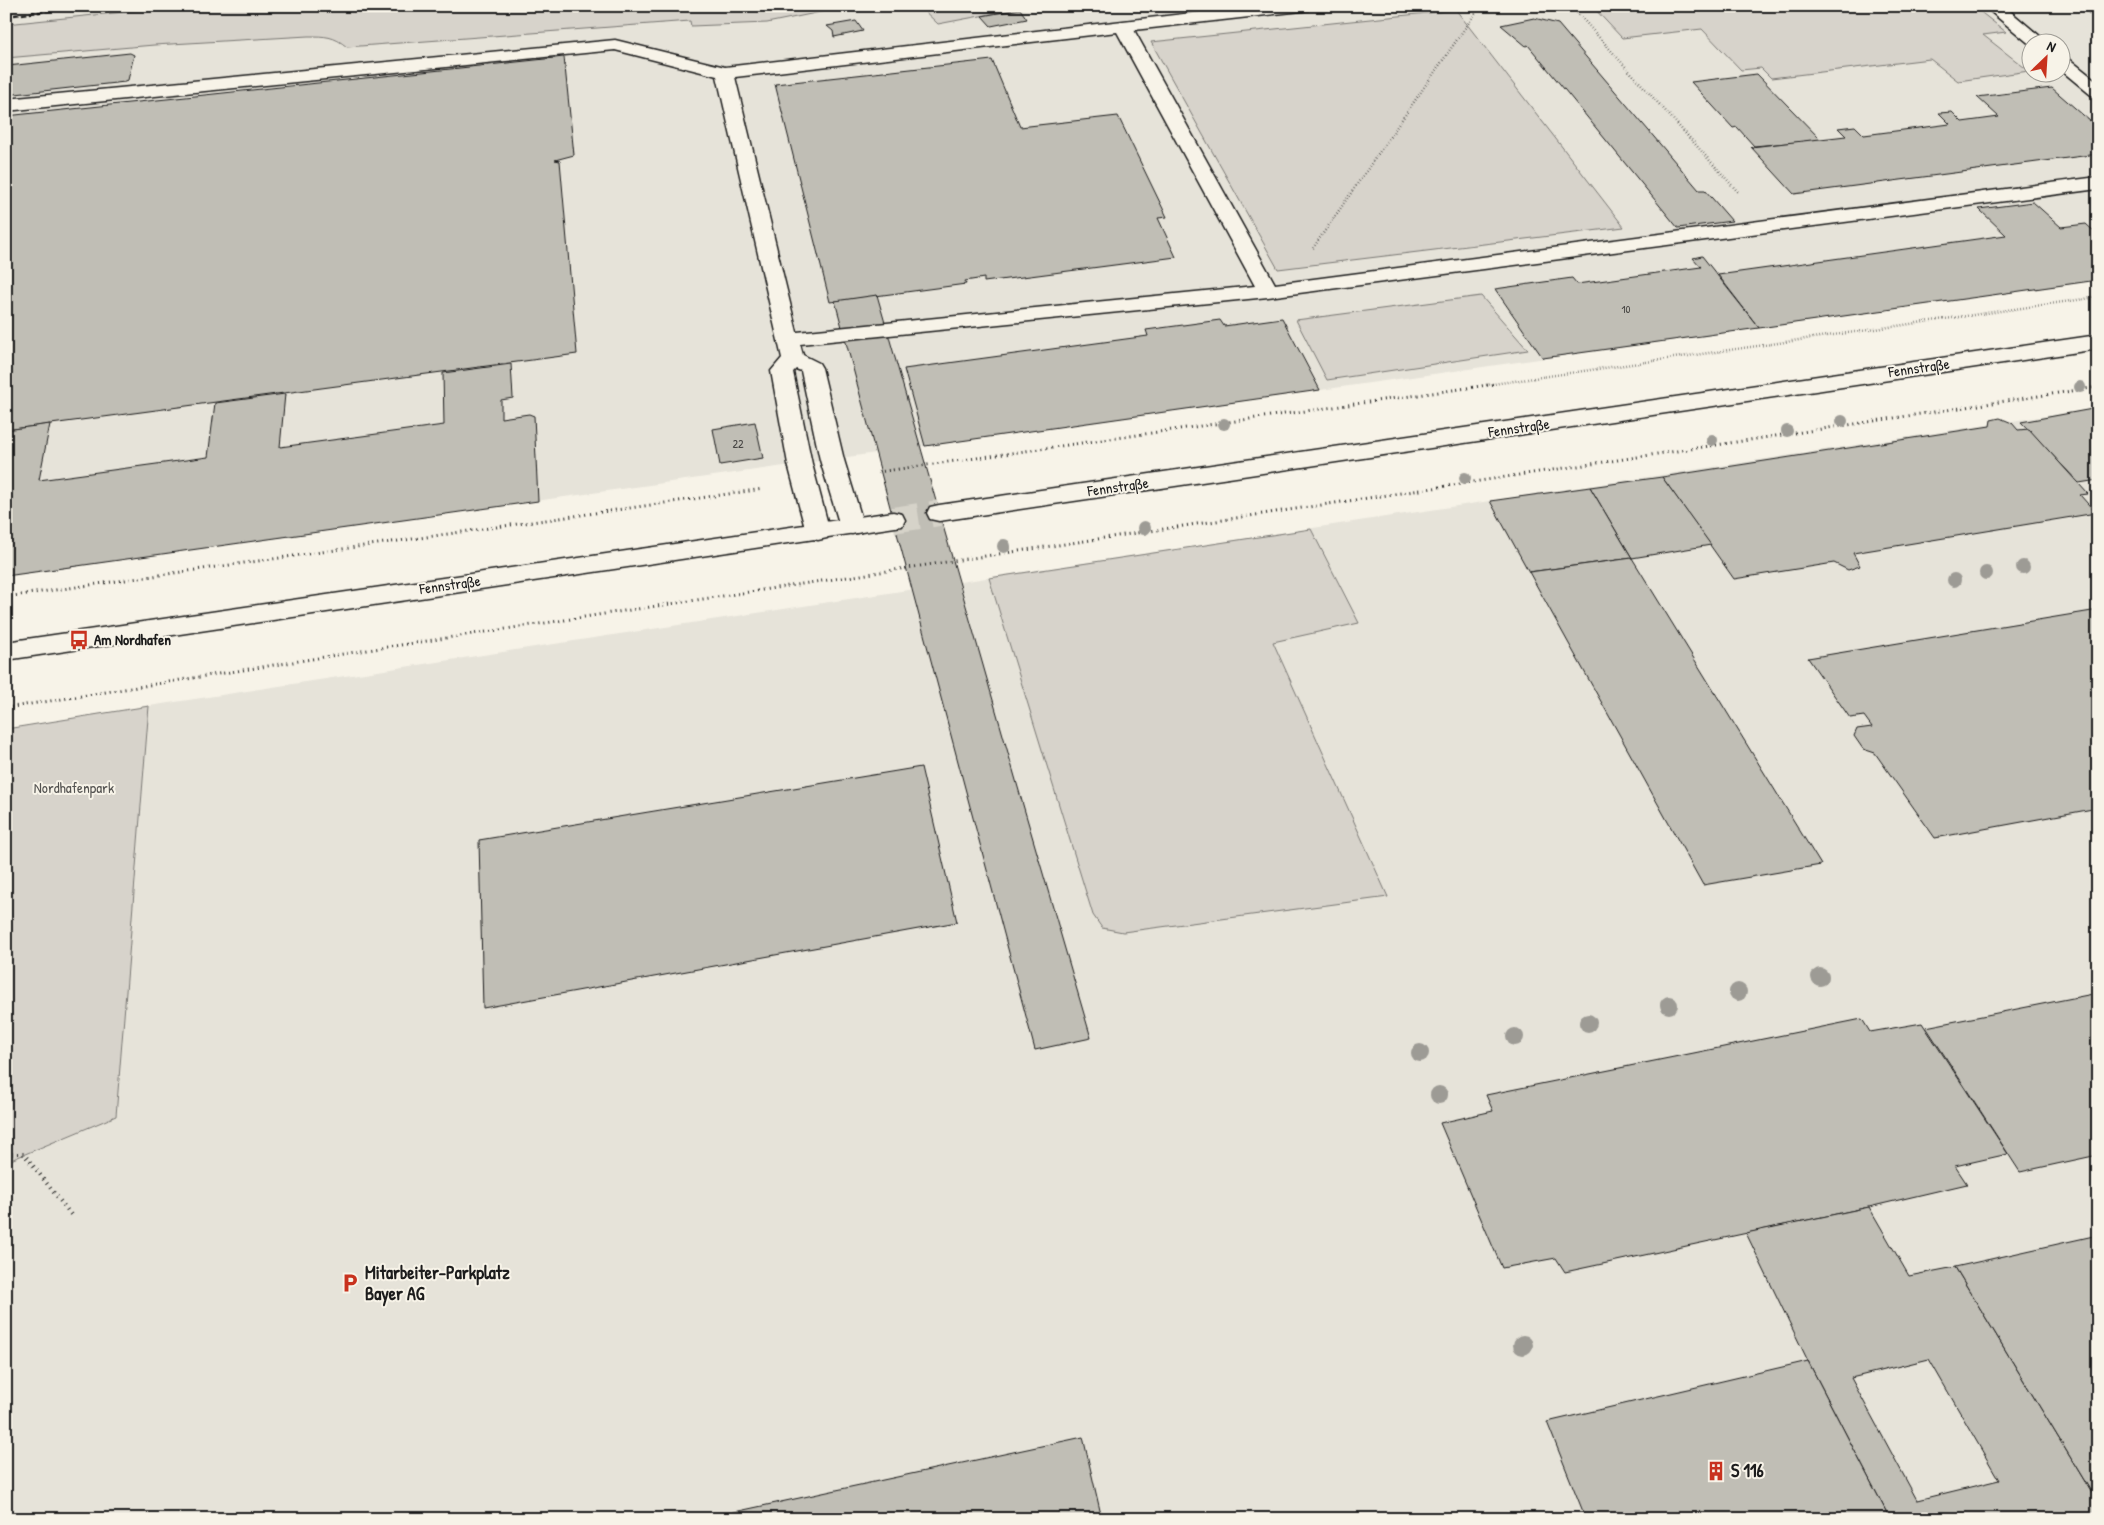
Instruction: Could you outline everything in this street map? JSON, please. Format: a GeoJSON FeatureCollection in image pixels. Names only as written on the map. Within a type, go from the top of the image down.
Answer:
{"type":"FeatureCollection","features":[{"type":"Feature","properties":{"kind":"main road"},"geometry":{"type":"LineString","coordinates":[[6,105],[615,45],[725,73],[1302,6]]}},
{"type":"Feature","properties":{"kind":"main road"},"geometry":{"type":"LineString","coordinates":[[1993,6],[2026,32]]}},
{"type":"Feature","properties":{"kind":"main road"},"geometry":{"type":"LineString","coordinates":[[1123,26],[1268,291]]}},
{"type":"Feature","properties":{"kind":"main road"},"geometry":{"type":"LineString","coordinates":[[2072,70],[2098,91]]}},
{"type":"Feature","properties":{"kind":"main road"},"geometry":{"type":"LineString","coordinates":[[725,73],[791,349],[811,368],[852,526]]}},
{"type":"Feature","properties":{"kind":"main road"},"geometry":{"type":"LineString","coordinates":[[791,349],[1268,291],[2098,183]]}},
{"type":"Feature","properties":{"kind":"main road","name":"Fennstraße"},"geometry":{"type":"LineString","coordinates":[[939,513],[2098,342]]}},
{"type":"Feature","properties":{"kind":"main road"},"geometry":{"type":"LineString","coordinates":[[791,349],[782,371],[805,483],[818,532]]}},
{"type":"Feature","properties":{"kind":"main road","name":"Fennstraße"},"geometry":{"type":"LineString","coordinates":[[6,651],[893,520]]}},
{"type":"Feature","properties":{"kind":"path"},"geometry":{"type":"LineString","coordinates":[[1571,6],[1769,226]]}},
{"type":"Feature","properties":{"kind":"path"},"geometry":{"type":"LineString","coordinates":[[1253,263],[1308,256],[1478,8]]}},
{"type":"Feature","properties":{"kind":"path"},"geometry":{"type":"LineString","coordinates":[[838,478],[2098,297]]}},
{"type":"Feature","properties":{"kind":"path"},"geometry":{"type":"LineString","coordinates":[[6,708],[374,648],[2098,387]]}},
{"type":"Feature","properties":{"kind":"path"},"geometry":{"type":"LineString","coordinates":[[6,597],[805,483]]}},
{"type":"Feature","properties":{"kind":"path"},"geometry":{"type":"LineString","coordinates":[[6,1154],[24,1154],[72,1216]]}},
{"type":"Feature","properties":{"kind":"shaded area"},"geometry":{"type":"Polygon","coordinates":[[[6,6],[2098,6],[2098,280],[6,576],[6,6]]]}},
{"type":"Feature","properties":{"kind":"shaded area"},"geometry":{"type":"Polygon","coordinates":[[[2098,408],[2098,1519],[6,1519],[6,1162],[116,1116],[149,706],[2098,408]]]}},
{"type":"Feature","properties":{"kind":"green space"},"geometry":{"type":"Polygon","coordinates":[[[183,6],[850,6],[767,23],[691,26],[690,21],[347,47],[329,37],[308,36],[154,45],[6,58],[6,24],[183,6]]]}},
{"type":"Feature","properties":{"kind":"green space"},"geometry":{"type":"Polygon","coordinates":[[[919,6],[1033,6],[938,24],[919,6]]]}},
{"type":"Feature","properties":{"kind":"green space"},"geometry":{"type":"Polygon","coordinates":[[[1592,6],[1973,6],[2006,32],[1983,35],[2022,66],[2022,72],[1958,81],[1930,59],[1771,78],[1761,68],[1741,70],[1702,29],[1622,38],[1592,6]]]}},
{"type":"Feature","properties":{"kind":"green space"},"geometry":{"type":"Polygon","coordinates":[[[1456,10],[1624,227],[1278,269],[1151,42],[1456,10]]]}},
{"type":"Feature","properties":{"kind":"green space"},"geometry":{"type":"Polygon","coordinates":[[[1481,296],[1528,350],[1327,380],[1296,320],[1481,296]]]}},
{"type":"Feature","properties":{"kind":"green space"},"geometry":{"type":"Polygon","coordinates":[[[1311,529],[1359,623],[1273,642],[1388,897],[1123,932],[1102,928],[1093,915],[989,578],[1311,529]]]}},
{"type":"Feature","properties":{"kind":"green space","name":"Nordhafenpark"},"geometry":{"type":"Polygon","coordinates":[[[149,706],[116,1116],[6,1162],[6,729],[149,706]]]}},
{"type":"Feature","properties":{"kind":"building"},"geometry":{"type":"Polygon","coordinates":[[[2077,6],[2098,6],[2098,19],[2077,6]]]}},
{"type":"Feature","properties":{"kind":"building"},"geometry":{"type":"Polygon","coordinates":[[[1020,9],[1027,19],[991,26],[982,16],[1020,9]]]}},
{"type":"Feature","properties":{"kind":"building"},"geometry":{"type":"Polygon","coordinates":[[[1534,18],[1558,24],[1699,190],[1705,190],[1732,221],[1678,228],[1528,45],[1526,46],[1501,25],[1534,18]]]}},
{"type":"Feature","properties":{"kind":"building"},"geometry":{"type":"Polygon","coordinates":[[[856,21],[863,31],[834,37],[833,31],[827,26],[856,21]]]}},
{"type":"Feature","properties":{"kind":"building"},"geometry":{"type":"Polygon","coordinates":[[[130,53],[134,55],[128,80],[125,82],[6,95],[7,66],[130,53]]]}},
{"type":"Feature","properties":{"kind":"building"},"geometry":{"type":"Polygon","coordinates":[[[564,57],[574,155],[555,160],[560,161],[577,354],[6,430],[6,116],[564,57]]]}},
{"type":"Feature","properties":{"kind":"building"},"geometry":{"type":"Polygon","coordinates":[[[992,60],[1020,127],[1118,116],[1167,217],[1158,218],[1176,257],[984,282],[984,278],[965,281],[966,284],[830,302],[775,84],[992,60]]]}},
{"type":"Feature","properties":{"kind":"building"},"geometry":{"type":"Polygon","coordinates":[[[1757,74],[1821,140],[1754,146],[1737,127],[1733,128],[1691,82],[1757,74]]]}},
{"type":"Feature","properties":{"kind":"building"},"geometry":{"type":"Polygon","coordinates":[[[2052,88],[2098,128],[2098,154],[1794,194],[1751,147],[1846,136],[1838,128],[1855,126],[1864,135],[1950,124],[1939,113],[1952,112],[1962,122],[1999,117],[1977,97],[2052,88]]]}},
{"type":"Feature","properties":{"kind":"building"},"geometry":{"type":"Polygon","coordinates":[[[2033,202],[2061,227],[2086,224],[2098,235],[2098,280],[1759,328],[1718,275],[2006,235],[1979,209],[2033,202]]]}},
{"type":"Feature","properties":{"kind":"building"},"geometry":{"type":"Polygon","coordinates":[[[1702,256],[1759,328],[1543,358],[1495,289],[1572,278],[1577,284],[1701,267],[1693,258],[1702,256]]]}},
{"type":"Feature","properties":{"kind":"building"},"geometry":{"type":"Polygon","coordinates":[[[877,295],[1091,1038],[1035,1050],[835,301],[877,295]]]}},
{"type":"Feature","properties":{"kind":"building"},"geometry":{"type":"Polygon","coordinates":[[[1282,318],[1320,390],[925,446],[904,369],[1148,336],[1146,330],[1220,320],[1224,326],[1282,318]]]}},
{"type":"Feature","properties":{"kind":"building"},"geometry":{"type":"Polygon","coordinates":[[[511,364],[513,398],[501,400],[501,418],[529,414],[534,416],[538,501],[6,576],[6,430],[50,424],[39,480],[208,457],[215,403],[285,394],[280,447],[444,425],[443,373],[511,364]]]}},
{"type":"Feature","properties":{"kind":"building"},"geometry":{"type":"Polygon","coordinates":[[[2098,408],[2098,480],[2079,483],[2021,422],[2098,408]]]}},
{"type":"Feature","properties":{"kind":"building"},"geometry":{"type":"Polygon","coordinates":[[[2000,418],[2012,423],[2018,430],[2029,429],[2088,494],[2080,495],[2096,513],[1853,553],[1860,566],[1848,570],[1834,563],[1734,579],[1662,477],[1990,426],[1991,420],[2000,418]]]}},
{"type":"Feature","properties":{"kind":"building"},"geometry":{"type":"Polygon","coordinates":[[[755,422],[763,458],[720,465],[713,429],[755,422]]]}},
{"type":"Feature","properties":{"kind":"building"},"geometry":{"type":"Polygon","coordinates":[[[1662,477],[1711,545],[1632,558],[1590,487],[1662,477]]]}},
{"type":"Feature","properties":{"kind":"building"},"geometry":{"type":"Polygon","coordinates":[[[1590,487],[1632,558],[1529,572],[1490,501],[1590,487]]]}},
{"type":"Feature","properties":{"kind":"building"},"geometry":{"type":"Polygon","coordinates":[[[1632,558],[1821,865],[1703,885],[1529,572],[1632,558]]]}},
{"type":"Feature","properties":{"kind":"building"},"geometry":{"type":"Polygon","coordinates":[[[2098,610],[2098,808],[1935,838],[1875,753],[1863,749],[1854,736],[1857,729],[1872,727],[1864,716],[1850,718],[1808,658],[2098,610]]]}},
{"type":"Feature","properties":{"kind":"building"},"geometry":{"type":"Polygon","coordinates":[[[921,767],[957,922],[483,1008],[479,840],[921,767]]]}},
{"type":"Feature","properties":{"kind":"building"},"geometry":{"type":"Polygon","coordinates":[[[2098,993],[2098,1155],[2020,1172],[1926,1027],[2098,993]]]}},
{"type":"Feature","properties":{"kind":"building"},"geometry":{"type":"Polygon","coordinates":[[[1862,1019],[1870,1032],[1922,1023],[2008,1154],[1955,1166],[1967,1184],[1869,1207],[1565,1272],[1556,1258],[1502,1268],[1440,1123],[1493,1111],[1486,1095],[1862,1019]]]}},
{"type":"Feature","properties":{"kind":"building"},"geometry":{"type":"Polygon","coordinates":[[[1869,1207],[1909,1276],[1955,1267],[2098,1503],[2098,1519],[1890,1519],[1808,1361],[1746,1233],[1869,1207]],[[1929,1359],[1851,1378],[1917,1500],[1999,1480],[1929,1359]]]}},
{"type":"Feature","properties":{"kind":"building"},"geometry":{"type":"Polygon","coordinates":[[[2098,1235],[2098,1503],[1955,1267],[2098,1235]]]}},
{"type":"Feature","properties":{"kind":"building","name":"S 116"},"geometry":{"type":"Polygon","coordinates":[[[1808,1361],[1890,1519],[1586,1519],[1547,1422],[1808,1361]]]}},
{"type":"Feature","properties":{"kind":"building"},"geometry":{"type":"Polygon","coordinates":[[[1083,1437],[1102,1519],[712,1519],[711,1517],[1083,1437]]]}},
{"type":"Feature","properties":{"kind":"tunnel"},"geometry":{"type":"LineString","coordinates":[[893,520],[939,513]]}},
{"type":"Feature","properties":{"kind":"railway"},"geometry":{"type":"LineString","coordinates":[[6,16],[87,6]]}},
{"type":"Feature","properties":{"kind":"place","name":"Am Nordhafen"},"geometry":{"type":"Point","coordinates":[79,640]}},
{"type":"Feature","properties":{"kind":"place","name":"Mitarbeiter-Parkplatz Bayer AG"},"geometry":{"type":"Point","coordinates":[350,1283]}},
{"type":"Feature","properties":{"kind":"place","name":"S 116"},"geometry":{"type":"Point","coordinates":[1716,1471]}}]}
